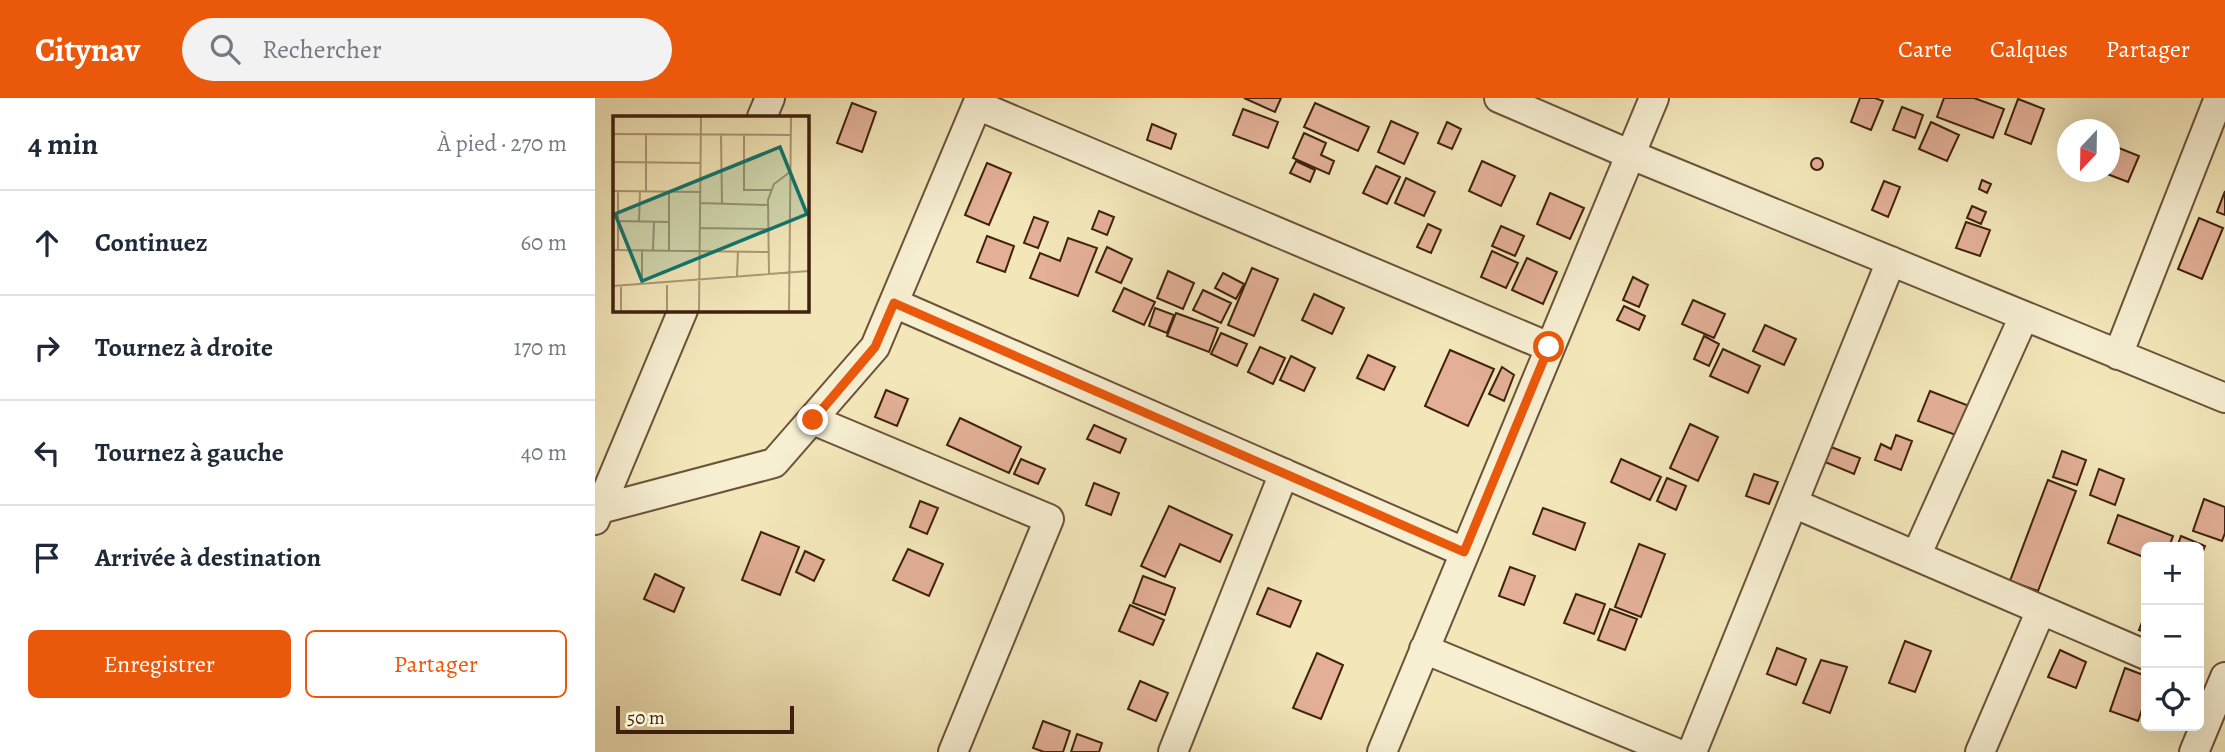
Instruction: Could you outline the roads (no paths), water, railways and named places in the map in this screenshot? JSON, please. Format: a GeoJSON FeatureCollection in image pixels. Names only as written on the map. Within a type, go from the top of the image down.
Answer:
{"type":"FeatureCollection","features":[{"type":"Feature","properties":{"kind":"street"},"geometry":{"type":"LineString","coordinates":[[762,116],[771,98]]}},
{"type":"Feature","properties":{"kind":"street"},"geometry":{"type":"LineString","coordinates":[[1500,98],[1629,154],[2225,398]]}},
{"type":"Feature","properties":{"kind":"street"},"geometry":{"type":"LineString","coordinates":[[1382,752],[1654,98]]}},
{"type":"Feature","properties":{"kind":"street"},"geometry":{"type":"LineString","coordinates":[[2118,355],[2219,98]]}},
{"type":"Feature","properties":{"kind":"street"},"geometry":{"type":"LineString","coordinates":[[597,515],[774,463],[875,347],[979,102],[1549,347]]}},
{"type":"Feature","properties":{"kind":"street"},"geometry":{"type":"LineString","coordinates":[[1692,752],[1891,261]]}},
{"type":"Feature","properties":{"kind":"street"},"geometry":{"type":"LineString","coordinates":[[894,303],[1464,552]]}},
{"type":"Feature","properties":{"kind":"street"},"geometry":{"type":"LineString","coordinates":[[597,515],[682,312]]}},
{"type":"Feature","properties":{"kind":"street"},"geometry":{"type":"LineString","coordinates":[[1916,556],[2024,316]]}},
{"type":"Feature","properties":{"kind":"street"},"geometry":{"type":"LineString","coordinates":[[813,420],[1049,519],[953,752]]}},
{"type":"Feature","properties":{"kind":"street"},"geometry":{"type":"LineString","coordinates":[[1173,752],[1284,473]]}},
{"type":"Feature","properties":{"kind":"street"},"geometry":{"type":"LineString","coordinates":[[1793,503],[2141,653]]}},
{"type":"Feature","properties":{"kind":"street"},"geometry":{"type":"LineString","coordinates":[[1980,752],[2041,610]]}},
{"type":"Feature","properties":{"kind":"street"},"geometry":{"type":"LineString","coordinates":[[1425,649],[1674,752]]}},
{"type":"Feature","properties":{"kind":"street"},"geometry":{"type":"LineString","coordinates":[[2194,752],[2215,680]]}}]}
